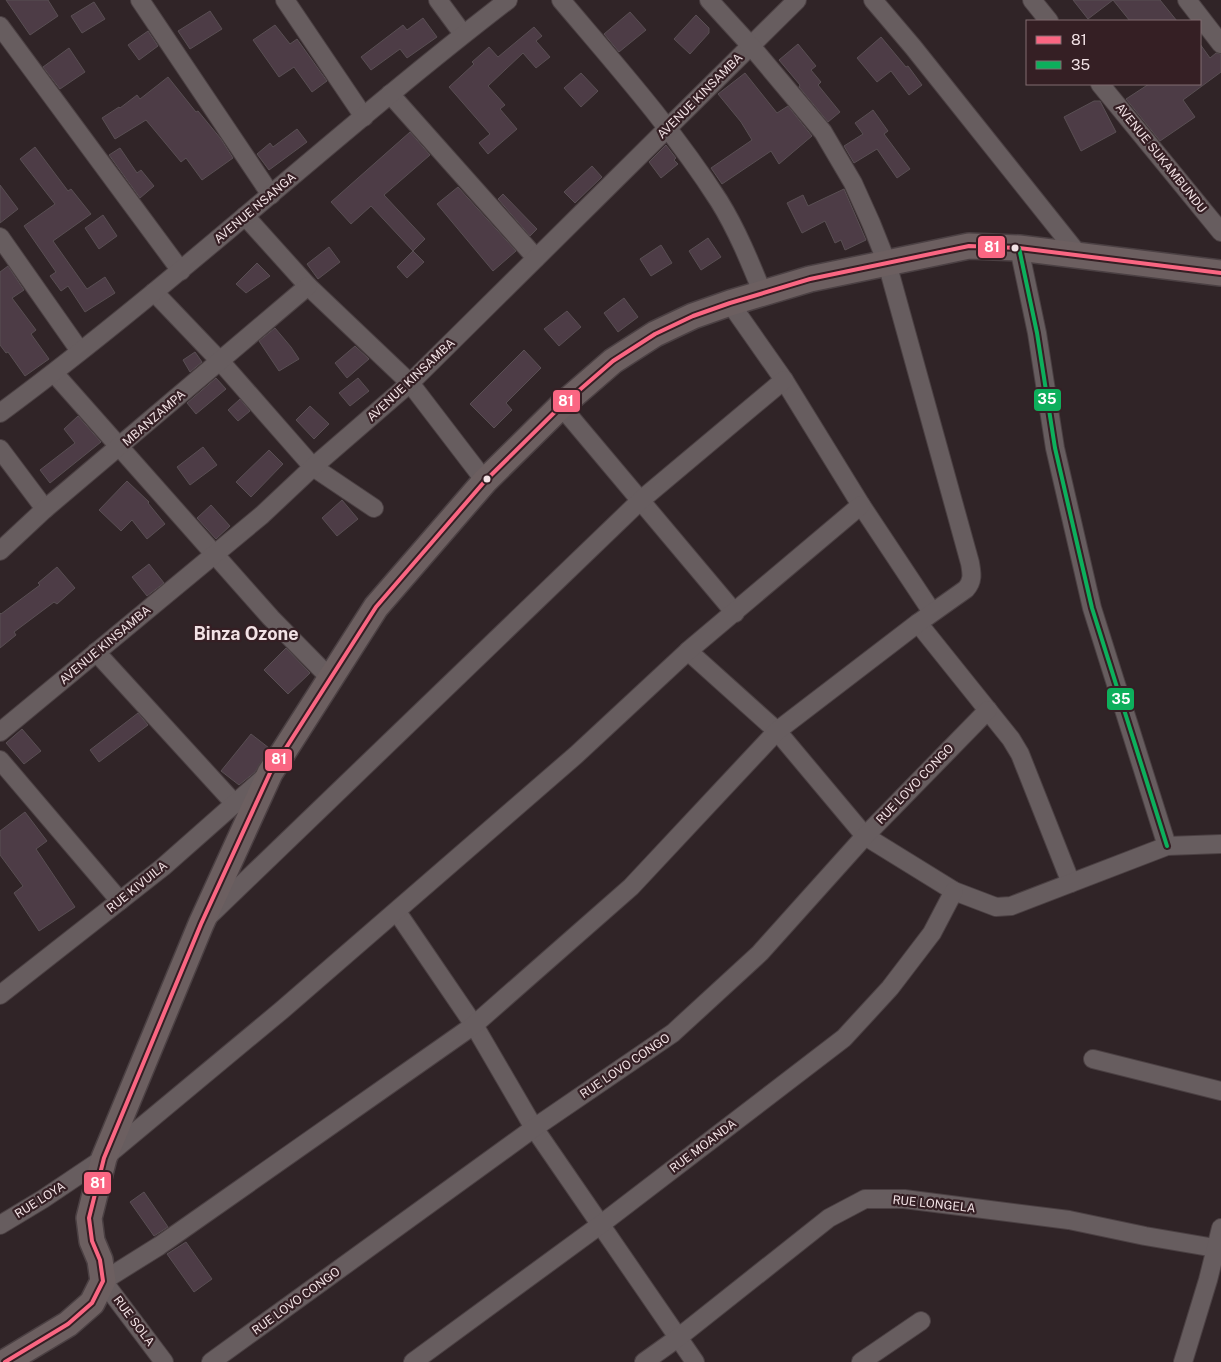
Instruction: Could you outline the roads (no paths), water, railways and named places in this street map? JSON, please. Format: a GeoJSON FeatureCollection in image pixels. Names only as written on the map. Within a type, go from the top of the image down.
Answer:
{"type":"FeatureCollection","features":[{"type":"Feature","properties":{"kind":"street"},"geometry":{"type":"LineString","coordinates":[[140,0],[270,195]]}},
{"type":"Feature","properties":{"kind":"street"},"geometry":{"type":"LineString","coordinates":[[285,0],[364,117]]}},
{"type":"Feature","properties":{"kind":"street"},"geometry":{"type":"LineString","coordinates":[[438,0],[463,34]]}},
{"type":"Feature","properties":{"kind":"street","name":"AVENUE NSANGA"},"geometry":{"type":"LineString","coordinates":[[0,413],[54,373],[181,271],[390,94],[508,0]]}},
{"type":"Feature","properties":{"kind":"street"},"geometry":{"type":"LineString","coordinates":[[561,0],[668,127],[719,201],[744,247],[763,294]]}},
{"type":"Feature","properties":{"kind":"street"},"geometry":{"type":"LineString","coordinates":[[5,1362],[68,1324],[92,1303],[103,1281],[159,1246],[474,1025],[631,887],[777,731],[932,612],[966,589],[971,583],[972,573],[887,263],[871,223],[853,183],[823,132],[751,46],[709,0]]}},
{"type":"Feature","properties":{"kind":"street","name":"AVENUE KINSAMBA"},"geometry":{"type":"LineString","coordinates":[[0,732],[262,515],[313,466],[410,383],[797,0]]}},
{"type":"Feature","properties":{"kind":"street"},"geometry":{"type":"LineString","coordinates":[[873,0],[913,47],[1079,255]]}},
{"type":"Feature","properties":{"kind":"street"},"geometry":{"type":"LineString","coordinates":[[1032,0],[1048,20]]}},
{"type":"Feature","properties":{"kind":"street"},"geometry":{"type":"LineString","coordinates":[[1187,0],[1221,44]]}},
{"type":"Feature","properties":{"kind":"street"},"geometry":{"type":"LineString","coordinates":[[0,26],[181,271]]}},
{"type":"Feature","properties":{"kind":"street","name":"AVENUE SUKAMBUNDU"},"geometry":{"type":"LineString","coordinates":[[1101,85],[1221,232]]}},
{"type":"Feature","properties":{"kind":"street"},"geometry":{"type":"LineString","coordinates":[[390,94],[536,258]]}},
{"type":"Feature","properties":{"kind":"street"},"geometry":{"type":"LineString","coordinates":[[245,216],[308,286],[410,383],[485,481]]}},
{"type":"Feature","properties":{"kind":"street"},"geometry":{"type":"LineString","coordinates":[[0,237],[80,351]]}},
{"type":"Feature","properties":{"kind":"street"},"geometry":{"type":"LineString","coordinates":[[103,1281],[100,1260],[92,1241],[89,1218],[104,1158],[201,924],[270,773],[376,607],[485,481],[561,406],[613,361],[655,334],[693,316],[810,279],[969,246],[1019,248],[1221,273]]}},
{"type":"Feature","properties":{"kind":"street"},"geometry":{"type":"LineString","coordinates":[[1019,248],[1037,333],[1055,448],[1092,608],[1167,846]]}},
{"type":"Feature","properties":{"kind":"street","name":"MBANZAMPA"},"geometry":{"type":"LineString","coordinates":[[0,551],[45,509],[308,286]]}},
{"type":"Feature","properties":{"kind":"street"},"geometry":{"type":"LineString","coordinates":[[154,292],[220,361],[313,466],[374,508]]}},
{"type":"Feature","properties":{"kind":"street"},"geometry":{"type":"LineString","coordinates":[[730,303],[784,380],[861,505],[932,612]]}},
{"type":"Feature","properties":{"kind":"street"},"geometry":{"type":"LineString","coordinates":[[54,373],[271,618],[330,678]]}},
{"type":"Feature","properties":{"kind":"street"},"geometry":{"type":"LineString","coordinates":[[201,924],[642,500],[784,380]]}},
{"type":"Feature","properties":{"kind":"street"},"geometry":{"type":"LineString","coordinates":[[561,406],[642,500],[735,613]]}},
{"type":"Feature","properties":{"kind":"street"},"geometry":{"type":"LineString","coordinates":[[0,449],[45,509]]}},
{"type":"Feature","properties":{"kind":"street","name":"RUE LOYA"},"geometry":{"type":"LineString","coordinates":[[0,1225],[104,1158],[282,1010],[568,762],[688,651],[861,505]]}},
{"type":"Feature","properties":{"kind":"street"},"geometry":{"type":"LineString","coordinates":[[918,623],[1011,739],[1020,754],[1071,883]]}},
{"type":"Feature","properties":{"kind":"street"},"geometry":{"type":"LineString","coordinates":[[688,651],[777,731],[865,836],[954,891],[996,907],[1011,906],[1167,846],[1221,844]]}},
{"type":"Feature","properties":{"kind":"street"},"geometry":{"type":"LineString","coordinates":[[96,652],[234,804]]}},
{"type":"Feature","properties":{"kind":"street","name":"RUE LOVO CONGO"},"geometry":{"type":"LineString","coordinates":[[211,1362],[534,1128],[673,1033],[760,953],[865,836],[988,710]]}},
{"type":"Feature","properties":{"kind":"street"},"geometry":{"type":"LineString","coordinates":[[0,760],[120,901]]}},
{"type":"Feature","properties":{"kind":"street","name":"RUE KIVUILA"},"geometry":{"type":"LineString","coordinates":[[0,995],[163,867],[270,773]]}},
{"type":"Feature","properties":{"kind":"street","name":"RUE MOANDA"},"geometry":{"type":"LineString","coordinates":[[413,1362],[600,1225],[844,1038],[890,988],[932,933],[954,891]]}},
{"type":"Feature","properties":{"kind":"street"},"geometry":{"type":"LineString","coordinates":[[397,912],[474,1025],[534,1128],[695,1362]]}},
{"type":"Feature","properties":{"kind":"street"},"geometry":{"type":"LineString","coordinates":[[1093,1059],[1221,1091]]}},
{"type":"Feature","properties":{"kind":"street","name":"RUE LONGELA"},"geometry":{"type":"LineString","coordinates":[[644,1362],[679,1337],[829,1218],[865,1200],[904,1199],[1068,1220],[1215,1248]]}},
{"type":"Feature","properties":{"kind":"street"},"geometry":{"type":"LineString","coordinates":[[1183,1362],[1214,1281],[1215,1248],[1221,1228]]}},
{"type":"Feature","properties":{"kind":"street","name":"RUE SOLA"},"geometry":{"type":"LineString","coordinates":[[103,1281],[164,1362]]}},
{"type":"Feature","properties":{"kind":"street"},"geometry":{"type":"LineString","coordinates":[[861,1362],[921,1321]]}},
{"type":"Feature","properties":{"kind":"district","name":"Binza Ozone"},"geometry":{"type":"Point","coordinates":[246,634]}}]}
